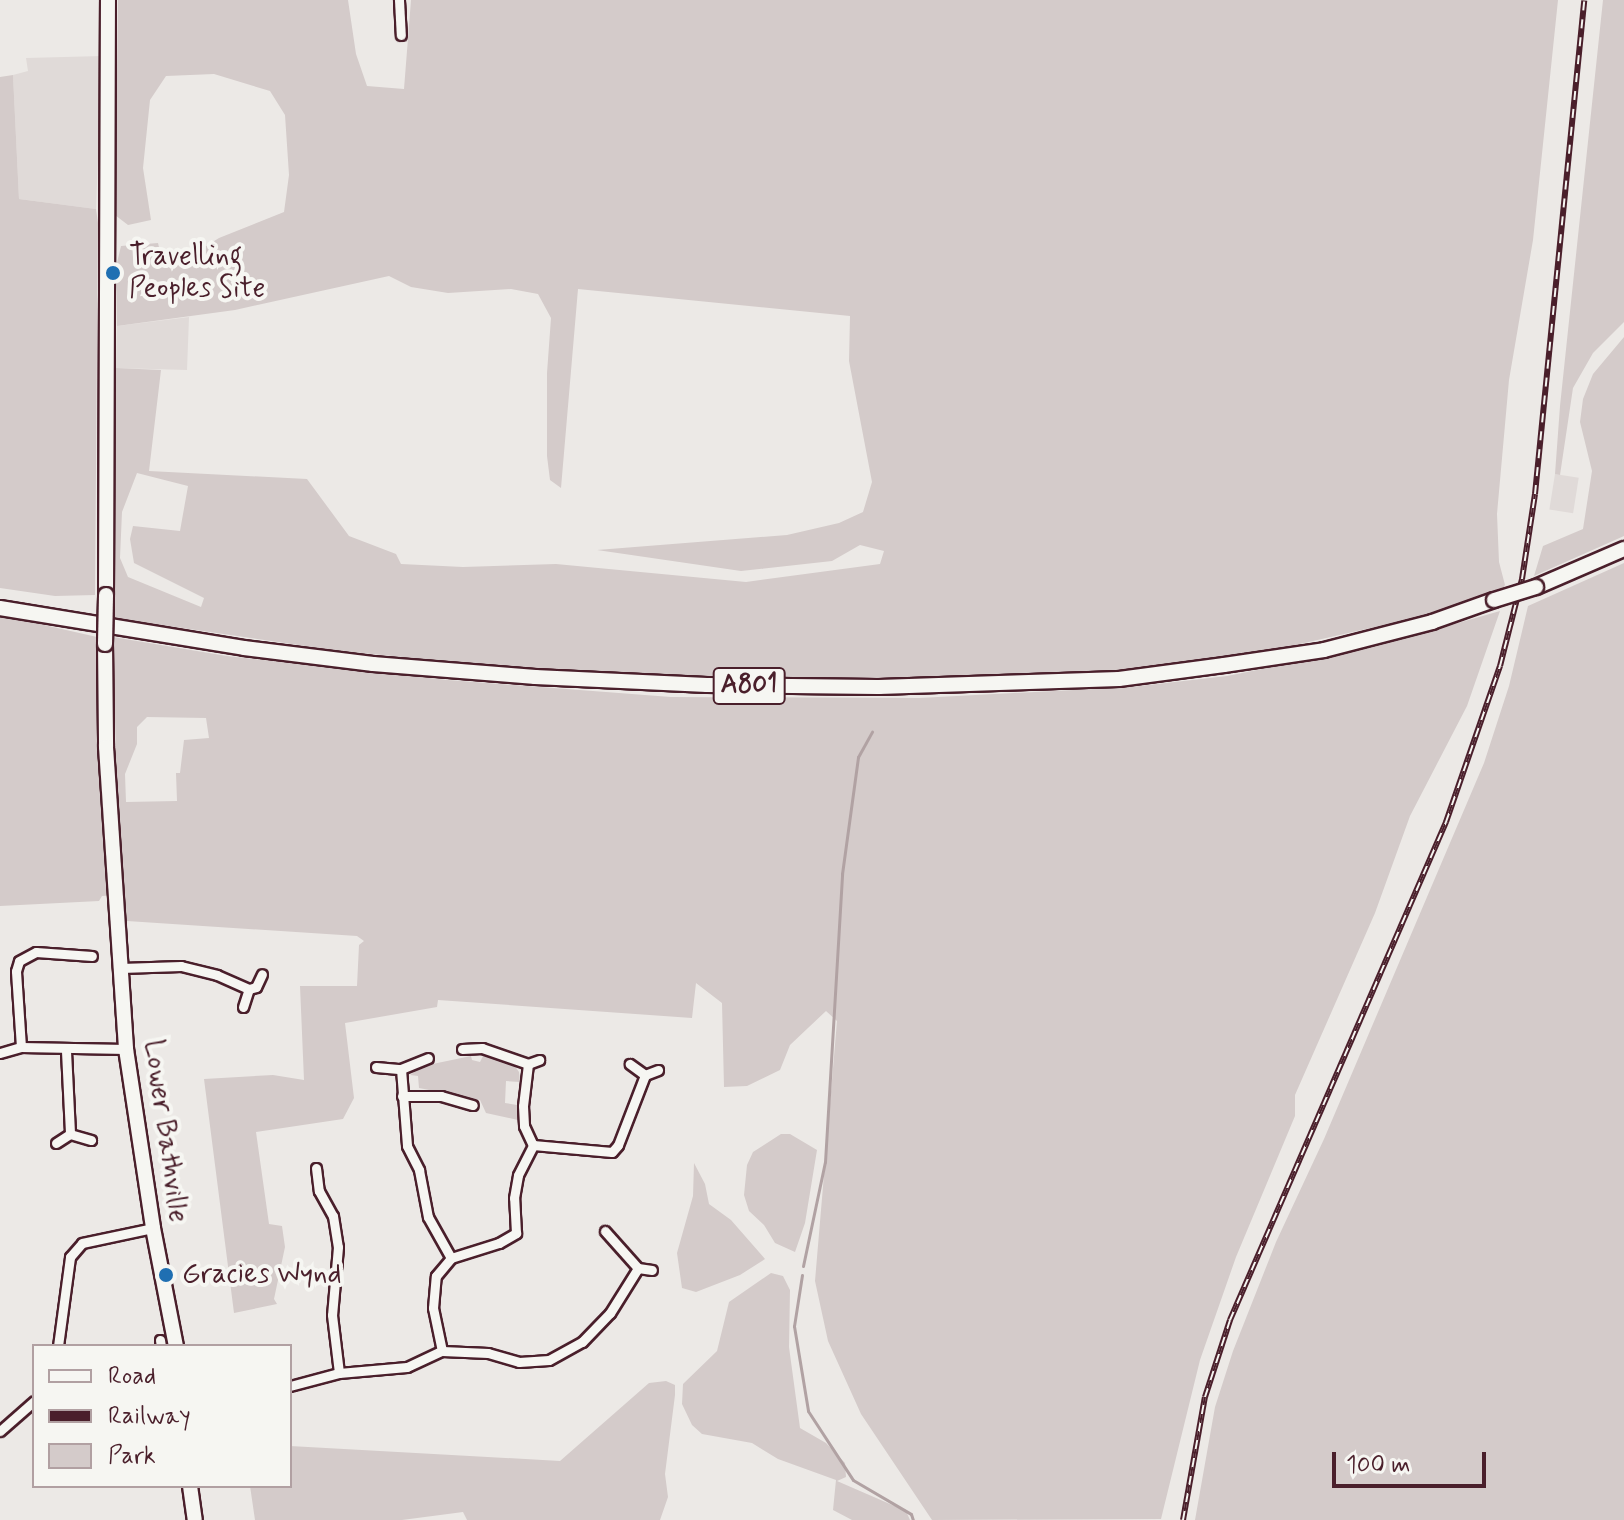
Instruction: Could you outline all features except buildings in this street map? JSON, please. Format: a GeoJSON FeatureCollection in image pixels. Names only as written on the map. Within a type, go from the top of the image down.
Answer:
{"type":"FeatureCollection","features":[{"type":"Feature","properties":{"kind":"main road","name":"Lower Bathville"},"geometry":{"type":"LineString","coordinates":[[108,0],[106,747],[126,1049],[153,1228],[176,1344]]}},
{"type":"Feature","properties":{"kind":"main road","name":"A801"},"geometry":{"type":"LineString","coordinates":[[0,608],[244,648],[373,664],[629,682],[879,687],[1119,679],[1324,650],[1432,622],[1536,587],[1624,549]]}},
{"type":"Feature","properties":{"kind":"main road"},"geometry":{"type":"LineString","coordinates":[[190,1488],[195,1520]]}},
{"type":"Feature","properties":{"kind":"street"},"geometry":{"type":"LineString","coordinates":[[399,0],[401,35]]}},
{"type":"Feature","properties":{"kind":"street"},"geometry":{"type":"LineString","coordinates":[[21,1047],[16,971],[19,961],[36,952],[92,956]]}},
{"type":"Feature","properties":{"kind":"street"},"geometry":{"type":"LineString","coordinates":[[121,968],[181,966],[217,975],[249,989],[256,987],[262,974]]}},
{"type":"Feature","properties":{"kind":"street"},"geometry":{"type":"LineString","coordinates":[[243,1007],[249,989]]}},
{"type":"Feature","properties":{"kind":"street"},"geometry":{"type":"LineString","coordinates":[[0,1053],[21,1047],[53,1047],[66,1051],[126,1049]]}},
{"type":"Feature","properties":{"kind":"street"},"geometry":{"type":"LineString","coordinates":[[462,1049],[482,1048],[528,1064],[539,1060]]}},
{"type":"Feature","properties":{"kind":"street"},"geometry":{"type":"LineString","coordinates":[[66,1051],[70,1134]]}},
{"type":"Feature","properties":{"kind":"street"},"geometry":{"type":"LineString","coordinates":[[376,1067],[401,1069],[428,1058]]}},
{"type":"Feature","properties":{"kind":"street"},"geometry":{"type":"LineString","coordinates":[[528,1064],[524,1126],[533,1145]]}},
{"type":"Feature","properties":{"kind":"street"},"geometry":{"type":"LineString","coordinates":[[630,1064],[645,1075]]}},
{"type":"Feature","properties":{"kind":"street"},"geometry":{"type":"LineString","coordinates":[[401,1069],[407,1146],[419,1170],[428,1217],[451,1258]]}},
{"type":"Feature","properties":{"kind":"street"},"geometry":{"type":"LineString","coordinates":[[533,1145],[612,1152],[618,1145],[645,1075],[658,1070]]}},
{"type":"Feature","properties":{"kind":"street"},"geometry":{"type":"LineString","coordinates":[[402,1096],[441,1096],[473,1105]]}},
{"type":"Feature","properties":{"kind":"street"},"geometry":{"type":"LineString","coordinates":[[56,1143],[70,1134],[91,1140]]}},
{"type":"Feature","properties":{"kind":"street"},"geometry":{"type":"LineString","coordinates":[[442,1351],[433,1308],[436,1276],[451,1258],[499,1243],[516,1233],[514,1198],[518,1175],[533,1145]]}},
{"type":"Feature","properties":{"kind":"street"},"geometry":{"type":"LineString","coordinates":[[316,1168],[319,1191],[333,1216],[338,1247],[332,1315],[339,1373]]}},
{"type":"Feature","properties":{"kind":"street"},"geometry":{"type":"LineString","coordinates":[[58,1344],[70,1257],[82,1243],[153,1228]]}},
{"type":"Feature","properties":{"kind":"street"},"geometry":{"type":"LineString","coordinates":[[605,1231],[638,1268],[652,1270]]}},
{"type":"Feature","properties":{"kind":"street"},"geometry":{"type":"LineString","coordinates":[[292,1385],[339,1373],[407,1367],[442,1351],[488,1353],[519,1362],[549,1360],[582,1342],[610,1313],[638,1268]]}},
{"type":"Feature","properties":{"kind":"street"},"geometry":{"type":"LineString","coordinates":[[0,1431],[32,1409]]}},
{"type":"Feature","properties":{"kind":"shaded area"},"geometry":{"type":"Polygon","coordinates":[[[102,56],[96,209],[19,199],[13,75],[28,71],[26,58],[102,56]]]}},
{"type":"Feature","properties":{"kind":"shaded area"},"geometry":{"type":"Polygon","coordinates":[[[189,317],[187,370],[116,368],[117,326],[189,317]]]}},
{"type":"Feature","properties":{"kind":"shaded area"},"geometry":{"type":"Polygon","coordinates":[[[1555,474],[1579,478],[1573,513],[1549,510],[1555,474]]]}},
{"type":"Feature","properties":{"kind":"green space"},"geometry":{"type":"Polygon","coordinates":[[[118,0],[348,0],[356,54],[367,86],[404,89],[411,0],[1558,0],[1533,240],[1509,380],[1497,514],[1499,562],[1505,585],[1501,592],[1437,613],[1282,648],[1131,669],[1014,677],[762,679],[522,669],[332,650],[114,618],[116,368],[161,370],[149,471],[307,479],[349,536],[396,554],[401,564],[463,567],[556,564],[746,582],[880,564],[884,551],[860,545],[832,561],[741,571],[597,550],[787,535],[839,523],[863,512],[872,482],[849,361],[850,316],[578,289],[561,488],[550,480],[547,456],[547,373],[551,318],[538,294],[511,289],[448,293],[411,287],[389,276],[235,310],[117,326],[116,267],[121,246],[158,243],[162,260],[187,258],[219,238],[284,212],[289,175],[285,115],[270,91],[214,74],[166,76],[150,100],[143,168],[151,220],[128,225],[115,215],[118,0]],[[137,473],[122,512],[120,558],[128,577],[201,607],[204,598],[134,563],[130,539],[133,526],[180,531],[188,486],[137,473]]]}},
{"type":"Feature","properties":{"kind":"green space"},"geometry":{"type":"Polygon","coordinates":[[[1603,0],[1624,0],[1624,322],[1593,353],[1573,388],[1560,475],[1555,474],[1560,406],[1603,0]]]}},
{"type":"Feature","properties":{"kind":"green space"},"geometry":{"type":"Polygon","coordinates":[[[13,75],[19,199],[96,209],[95,595],[55,596],[0,588],[0,77],[13,75]]]}},
{"type":"Feature","properties":{"kind":"green space"},"geometry":{"type":"Polygon","coordinates":[[[1624,337],[1624,536],[1534,576],[1543,546],[1583,529],[1592,471],[1580,422],[1583,399],[1593,374],[1624,337]]]}},
{"type":"Feature","properties":{"kind":"green space"},"geometry":{"type":"Polygon","coordinates":[[[1624,563],[1624,1520],[1195,1520],[1215,1407],[1233,1351],[1276,1242],[1324,1139],[1484,763],[1509,686],[1528,606],[1624,563]]]}},
{"type":"Feature","properties":{"kind":"green space"},"geometry":{"type":"Polygon","coordinates":[[[1500,611],[1467,706],[1410,816],[1375,913],[1295,1095],[1295,1116],[1236,1257],[1200,1360],[1161,1519],[932,1520],[861,1414],[828,1341],[815,1281],[837,1021],[826,1011],[790,1045],[780,1070],[747,1086],[724,1087],[722,1003],[696,983],[692,1018],[438,1000],[437,1007],[345,1023],[354,1098],[343,1119],[256,1132],[269,1224],[282,1226],[285,1247],[274,1299],[277,1304],[234,1313],[204,1079],[273,1075],[304,1080],[300,986],[357,986],[359,945],[364,941],[357,936],[127,921],[117,803],[113,637],[227,656],[448,680],[671,697],[919,698],[1131,687],[1227,676],[1374,647],[1500,611]],[[147,717],[137,727],[137,744],[125,774],[126,802],[177,801],[176,773],[180,773],[184,740],[209,738],[206,718],[147,717]]]}},
{"type":"Feature","properties":{"kind":"green space"},"geometry":{"type":"Polygon","coordinates":[[[0,615],[97,637],[117,895],[102,896],[99,901],[0,906],[0,615]]]}},
{"type":"Feature","properties":{"kind":"green space"},"geometry":{"type":"Polygon","coordinates":[[[484,1054],[512,1062],[519,1072],[520,1082],[506,1081],[505,1103],[517,1105],[518,1120],[486,1113],[480,1100],[419,1088],[418,1076],[410,1075],[423,1066],[471,1056],[472,1060],[480,1062],[484,1054]]]}},
{"type":"Feature","properties":{"kind":"green space"},"geometry":{"type":"Polygon","coordinates":[[[781,1134],[790,1134],[817,1150],[805,1223],[795,1252],[775,1243],[764,1225],[749,1211],[744,1195],[747,1165],[753,1152],[781,1134]]]}},
{"type":"Feature","properties":{"kind":"green space"},"geometry":{"type":"Polygon","coordinates":[[[694,1163],[705,1184],[709,1204],[731,1220],[765,1259],[740,1275],[696,1292],[682,1288],[677,1253],[693,1196],[694,1163]]]}},
{"type":"Feature","properties":{"kind":"green space"},"geometry":{"type":"Polygon","coordinates":[[[771,1273],[783,1276],[790,1290],[789,1347],[800,1428],[826,1443],[845,1463],[846,1477],[837,1481],[906,1511],[910,1520],[852,1520],[833,1510],[836,1480],[778,1459],[752,1443],[702,1434],[692,1425],[682,1404],[683,1384],[717,1351],[729,1302],[771,1273]]]}},
{"type":"Feature","properties":{"kind":"green space"},"geometry":{"type":"Polygon","coordinates":[[[666,1381],[675,1385],[665,1474],[668,1497],[660,1520],[467,1520],[463,1512],[402,1520],[255,1520],[250,1488],[292,1488],[292,1446],[560,1461],[649,1383],[666,1381]]]}},
{"type":"Feature","properties":{"kind":"waterway"},"geometry":{"type":"LineString","coordinates":[[803,1266],[825,1162],[842,874],[858,757],[872,732]]}},
{"type":"Feature","properties":{"kind":"waterway"},"geometry":{"type":"LineString","coordinates":[[802,1275],[794,1326],[808,1411],[853,1480],[911,1514],[913,1520]]}},
{"type":"Feature","properties":{"kind":"railway"},"geometry":{"type":"LineString","coordinates":[[1183,1520],[1205,1397],[1230,1320],[1446,822],[1500,666],[1522,579],[1535,494],[1584,0]]}},
{"type":"Feature","properties":{"kind":"place","name":"Travelling Peoples Site"},"geometry":{"type":"Point","coordinates":[113,273]}},
{"type":"Feature","properties":{"kind":"place","name":"Gracies Wynd"},"geometry":{"type":"Point","coordinates":[166,1275]}}]}
